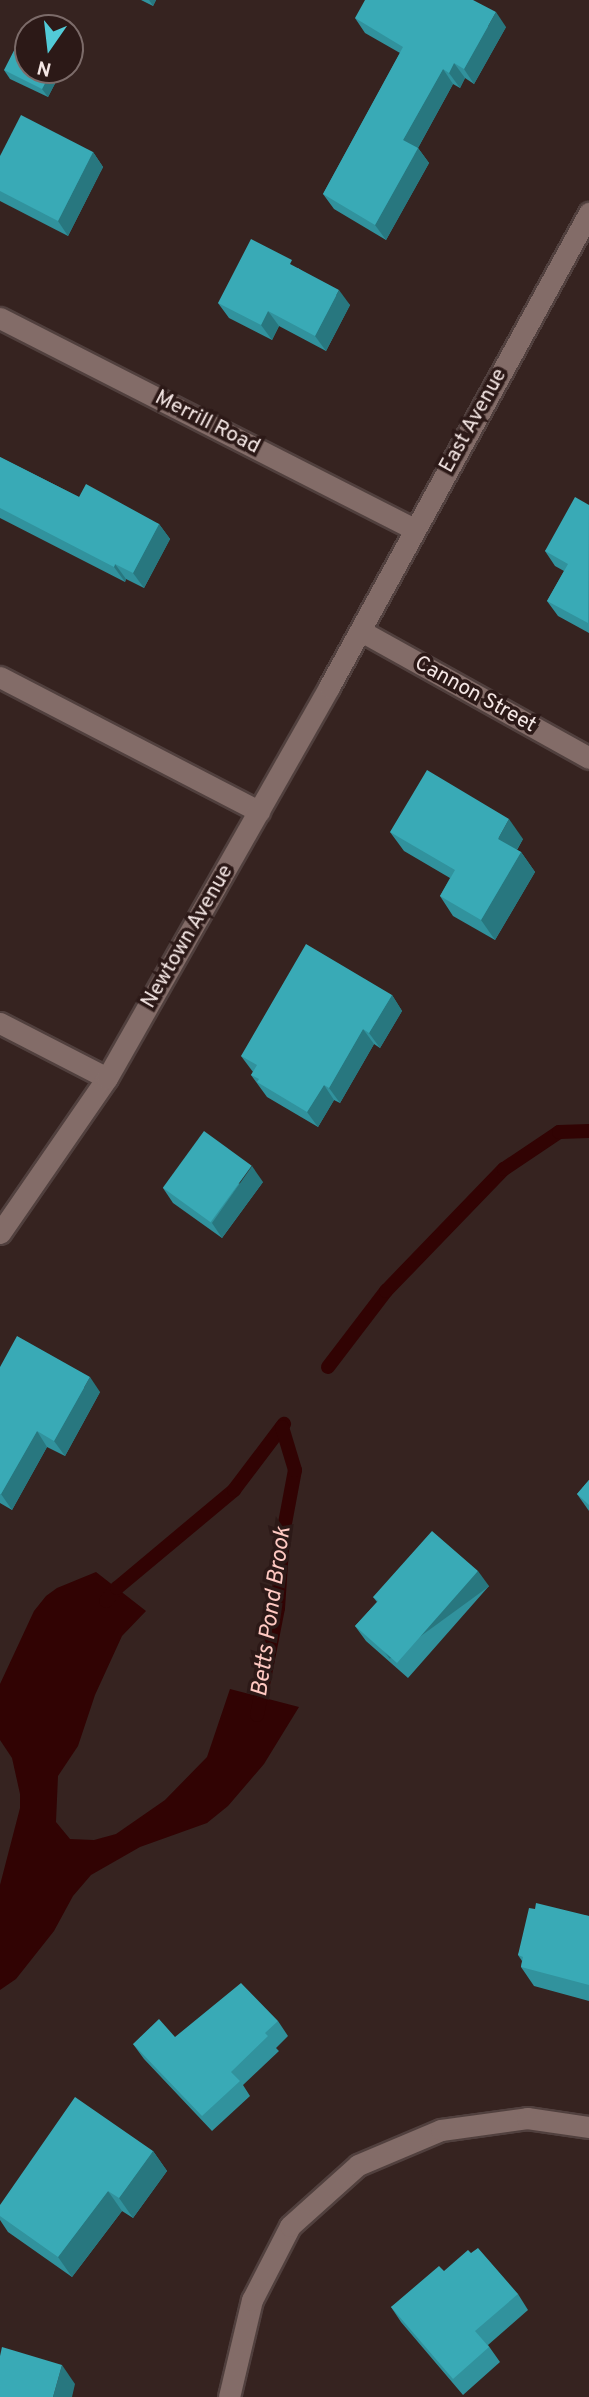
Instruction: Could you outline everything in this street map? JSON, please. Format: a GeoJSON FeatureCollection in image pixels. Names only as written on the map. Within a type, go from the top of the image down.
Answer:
{"type":"FeatureCollection","features":[{"type":"Feature","properties":{"kind":"street","name":"East Avenue"},"geometry":{"type":"LineString","coordinates":[[360,631],[589,213]]}},
{"type":"Feature","properties":{"kind":"street","name":"Merrill Road"},"geometry":{"type":"LineString","coordinates":[[0,318],[414,529]]}},
{"type":"Feature","properties":{"kind":"street","name":"Cannon Street"},"geometry":{"type":"LineString","coordinates":[[360,631],[589,758]]}},
{"type":"Feature","properties":{"kind":"street","name":"Newtown Avenue"},"geometry":{"type":"LineString","coordinates":[[0,1233],[107,1078],[360,631]]}},
{"type":"Feature","properties":{"kind":"street"},"geometry":{"type":"LineString","coordinates":[[0,677],[259,811]]}},
{"type":"Feature","properties":{"kind":"street"},"geometry":{"type":"LineString","coordinates":[[0,1023],[107,1078]]}},
{"type":"Feature","properties":{"kind":"street"},"geometry":{"type":"LineString","coordinates":[[229,2397],[252,2300],[290,2226],[358,2165],[441,2130],[527,2118],[589,2127]]}},
{"type":"Feature","properties":{"kind":"shaded area"},"geometry":{"type":"Polygon","coordinates":[[[96,1572],[146,1611],[122,1636],[95,1695],[78,1746],[58,1776],[56,1822],[70,1839],[94,1840],[116,1834],[165,1800],[207,1757],[230,1689],[299,1707],[264,1764],[228,1806],[207,1823],[140,1847],[91,1875],[73,1896],[54,1931],[16,1979],[0,1990],[0,1885],[20,1808],[20,1794],[12,1758],[0,1740],[0,1684],[34,1611],[46,1596],[57,1588],[96,1572]]]}},
{"type":"Feature","properties":{"kind":"building"},"geometry":{"type":"Polygon","coordinates":[[[365,0],[473,0],[496,12],[464,69],[454,63],[449,73],[443,69],[403,140],[418,148],[375,225],[323,194],[403,47],[355,18],[365,0]]]}},
{"type":"Feature","properties":{"kind":"building"},"geometry":{"type":"Polygon","coordinates":[[[14,50],[14,75],[4,70],[14,50]]]}},
{"type":"Feature","properties":{"kind":"building"},"geometry":{"type":"Polygon","coordinates":[[[32,84],[45,84],[42,89],[32,84]]]}},
{"type":"Feature","properties":{"kind":"building"},"geometry":{"type":"Polygon","coordinates":[[[21,115],[93,152],[58,221],[0,191],[0,156],[21,115]]]}},
{"type":"Feature","properties":{"kind":"building"},"geometry":{"type":"Polygon","coordinates":[[[251,239],[292,260],[290,264],[339,290],[315,336],[268,311],[261,325],[218,303],[251,239]]]}},
{"type":"Feature","properties":{"kind":"building"},"geometry":{"type":"Polygon","coordinates":[[[0,457],[79,497],[86,484],[159,524],[133,573],[115,564],[114,567],[0,508],[0,457]]]}},
{"type":"Feature","properties":{"kind":"building"},"geometry":{"type":"Polygon","coordinates":[[[575,497],[589,505],[588,623],[547,601],[568,564],[545,551],[575,497]]]}},
{"type":"Feature","properties":{"kind":"building"},"geometry":{"type":"Polygon","coordinates":[[[427,770],[509,819],[498,839],[521,852],[481,920],[440,896],[455,870],[390,832],[427,770]]]}},
{"type":"Feature","properties":{"kind":"building"},"geometry":{"type":"Polygon","coordinates":[[[306,944],[392,995],[369,1033],[363,1029],[329,1088],[324,1085],[307,1112],[257,1082],[259,1079],[251,1075],[257,1065],[241,1056],[306,944]]]}},
{"type":"Feature","properties":{"kind":"building"},"geometry":{"type":"Polygon","coordinates":[[[204,1131],[252,1166],[211,1222],[163,1188],[204,1131]]]}},
{"type":"Feature","properties":{"kind":"building"},"geometry":{"type":"Polygon","coordinates":[[[17,1336],[90,1377],[54,1441],[37,1431],[0,1494],[0,1367],[17,1336]]]}},
{"type":"Feature","properties":{"kind":"building"},"geometry":{"type":"Polygon","coordinates":[[[589,1480],[589,1505],[577,1494],[589,1480]]]}},
{"type":"Feature","properties":{"kind":"building"},"geometry":{"type":"Polygon","coordinates":[[[432,1531],[478,1571],[397,1663],[355,1626],[378,1601],[373,1597],[432,1531]]]}},
{"type":"Feature","properties":{"kind":"building"},"geometry":{"type":"Polygon","coordinates":[[[536,1903],[589,1916],[589,1985],[521,1967],[523,1957],[518,1955],[529,1908],[535,1909],[536,1903]]]}},
{"type":"Feature","properties":{"kind":"building"},"geometry":{"type":"Polygon","coordinates":[[[241,1983],[278,2021],[265,2033],[268,2036],[231,2072],[240,2081],[202,2116],[133,2044],[159,2019],[175,2037],[241,1983]]]}},
{"type":"Feature","properties":{"kind":"building"},"geometry":{"type":"Polygon","coordinates":[[[75,2097],[153,2151],[119,2198],[108,2191],[58,2257],[0,2216],[0,2205],[75,2097]]]}},
{"type":"Feature","properties":{"kind":"building"},"geometry":{"type":"Polygon","coordinates":[[[478,2248],[518,2294],[475,2331],[489,2347],[453,2379],[391,2307],[439,2266],[444,2271],[468,2250],[471,2253],[478,2248]]]}},
{"type":"Feature","properties":{"kind":"building"},"geometry":{"type":"Polygon","coordinates":[[[2,2347],[62,2365],[53,2397],[0,2397],[2,2347]]]}},
{"type":"Feature","properties":{"kind":"waterway","name":"Betts Pond Brook"},"geometry":{"type":"LineString","coordinates":[[328,1367],[386,1291],[504,1169],[559,1132],[589,1131]]}},
{"type":"Feature","properties":{"kind":"waterway","name":"Betts Pond Brook"},"geometry":{"type":"LineString","coordinates":[[106,1601],[117,1588],[234,1490],[284,1424]]}},
{"type":"Feature","properties":{"kind":"waterway","name":"Betts Pond Brook"},"geometry":{"type":"LineString","coordinates":[[257,1715],[278,1608],[283,1534],[295,1470],[282,1427]]}}]}
